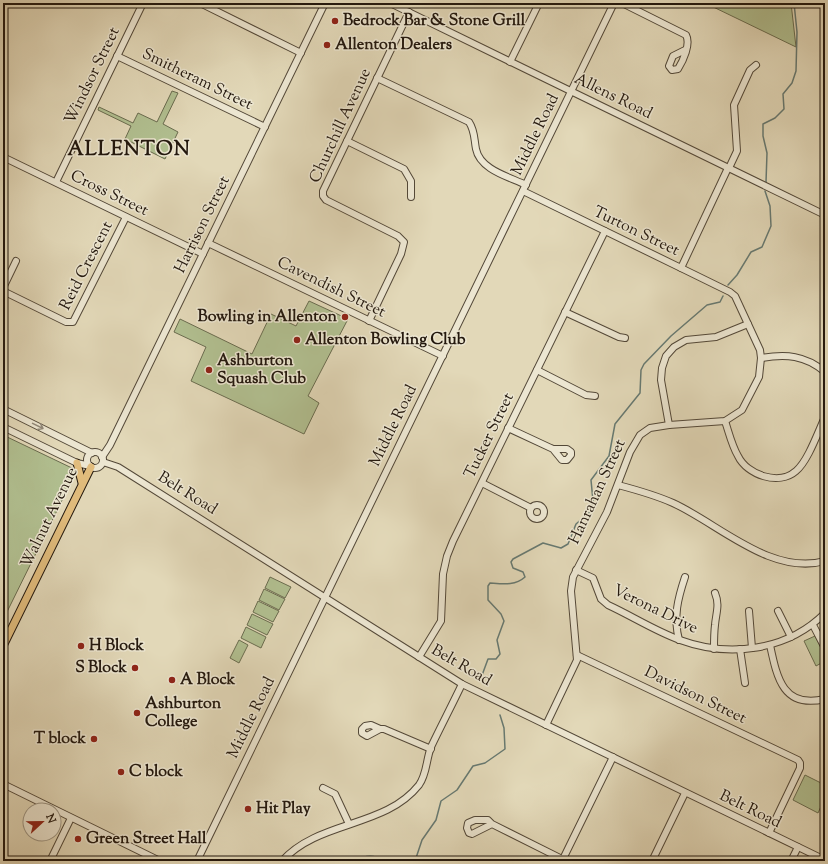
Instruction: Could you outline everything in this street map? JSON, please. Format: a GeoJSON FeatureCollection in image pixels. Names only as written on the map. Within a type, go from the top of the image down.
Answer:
{"type":"FeatureCollection","features":[{"type":"Feature","properties":{"kind":"main road"},"geometry":{"type":"LineString","coordinates":[[77,463],[82,483]]}},
{"type":"Feature","properties":{"kind":"main road","name":"Walnut Avenue"},"geometry":{"type":"LineString","coordinates":[[3,646],[90,466]]}},
{"type":"Feature","properties":{"kind":"street","name":"Windsor Street"},"geometry":{"type":"LineString","coordinates":[[56,182],[143,3]]}},
{"type":"Feature","properties":{"kind":"street"},"geometry":{"type":"LineString","coordinates":[[200,3],[301,52]]}},
{"type":"Feature","properties":{"kind":"street","name":"Harrison Street"},"geometry":{"type":"LineString","coordinates":[[102,459],[325,3]]}},
{"type":"Feature","properties":{"kind":"street","name":"Allens Road"},"geometry":{"type":"LineString","coordinates":[[390,3],[825,215]]}},
{"type":"Feature","properties":{"kind":"street"},"geometry":{"type":"LineString","coordinates":[[510,62],[539,3]]}},
{"type":"Feature","properties":{"kind":"street","name":"Middle Road"},"geometry":{"type":"LineString","coordinates":[[197,861],[614,3]]}},
{"type":"Feature","properties":{"kind":"street"},"geometry":{"type":"LineString","coordinates":[[622,3],[683,32],[688,41],[685,50]]}},
{"type":"Feature","properties":{"kind":"street","name":"Churchill Avenue"},"geometry":{"type":"LineString","coordinates":[[368,321],[404,244],[398,236],[324,198],[324,188],[409,12]]}},
{"type":"Feature","properties":{"kind":"street","name":"Smitheram Street"},"geometry":{"type":"LineString","coordinates":[[117,56],[265,127]]}},
{"type":"Feature","properties":{"kind":"street","name":"Turton Street"},"geometry":{"type":"LineString","coordinates":[[377,78],[468,122],[474,131],[478,157],[484,163],[525,188],[605,231],[681,268],[737,151],[734,105],[750,70],[756,64]]}},
{"type":"Feature","properties":{"kind":"street"},"geometry":{"type":"LineString","coordinates":[[347,141],[404,169],[411,181],[411,197]]}},
{"type":"Feature","properties":{"kind":"street","name":"Cross Street"},"geometry":{"type":"LineString","coordinates":[[3,157],[203,254]]}},
{"type":"Feature","properties":{"kind":"street","name":"Reid Crescent"},"geometry":{"type":"LineString","coordinates":[[3,291],[66,322],[73,322],[126,216]]}},
{"type":"Feature","properties":{"kind":"street","name":"Tucker Street"},"geometry":{"type":"LineString","coordinates":[[419,657],[441,621],[443,574],[447,556],[605,231]]}},
{"type":"Feature","properties":{"kind":"street","name":"Cavendish Street"},"geometry":{"type":"LineString","coordinates":[[208,243],[443,356]]}},
{"type":"Feature","properties":{"kind":"street"},"geometry":{"type":"LineString","coordinates":[[3,288],[16,261]]}},
{"type":"Feature","properties":{"kind":"street"},"geometry":{"type":"LineString","coordinates":[[681,268],[728,291],[735,296],[760,350],[761,358],[758,378],[748,400],[742,410],[726,422],[738,457],[743,464],[766,477],[777,479],[789,476],[801,465],[825,417]]}},
{"type":"Feature","properties":{"kind":"street"},"geometry":{"type":"LineString","coordinates":[[565,312],[619,337],[625,338]]}},
{"type":"Feature","properties":{"kind":"street"},"geometry":{"type":"LineString","coordinates":[[669,425],[662,380],[662,368],[666,356],[674,348],[686,340],[716,337],[748,324]]}},
{"type":"Feature","properties":{"kind":"street"},"geometry":{"type":"LineString","coordinates":[[761,358],[778,355],[794,356],[817,366],[825,372]]}},
{"type":"Feature","properties":{"kind":"street"},"geometry":{"type":"LineString","coordinates":[[537,370],[586,395],[595,396]]}},
{"type":"Feature","properties":{"kind":"street"},"geometry":{"type":"LineString","coordinates":[[3,409],[92,453],[96,453],[102,459],[98,467],[77,463],[3,427]]}},
{"type":"Feature","properties":{"kind":"street","name":"Hanrahan Street"},"geometry":{"type":"LineString","coordinates":[[546,725],[575,664],[577,655],[571,592],[573,577],[607,512],[630,452],[640,435],[650,428],[669,425],[726,422]]}},
{"type":"Feature","properties":{"kind":"street"},"geometry":{"type":"LineString","coordinates":[[508,428],[553,449]]}},
{"type":"Feature","properties":{"kind":"street"},"geometry":{"type":"LineString","coordinates":[[90,466],[88,459],[92,453]]}},
{"type":"Feature","properties":{"kind":"street","name":"Belt Road"},"geometry":{"type":"LineString","coordinates":[[102,459],[118,466],[462,684],[825,860]]}},
{"type":"Feature","properties":{"kind":"street"},"geometry":{"type":"LineString","coordinates":[[482,483],[531,508]]}},
{"type":"Feature","properties":{"kind":"street"},"geometry":{"type":"LineString","coordinates":[[618,484],[672,503],[770,558],[789,563],[806,564],[825,561]]}},
{"type":"Feature","properties":{"kind":"street","name":"Verona Drive"},"geometry":{"type":"LineString","coordinates":[[576,570],[593,578],[601,599],[608,605],[679,640],[714,649],[740,649],[770,645],[791,638],[813,624],[825,613]]}},
{"type":"Feature","properties":{"kind":"street"},"geometry":{"type":"LineString","coordinates":[[679,640],[675,619],[684,577]]}},
{"type":"Feature","properties":{"kind":"street"},"geometry":{"type":"LineString","coordinates":[[714,649],[715,623],[718,611],[715,593]]}},
{"type":"Feature","properties":{"kind":"street"},"geometry":{"type":"LineString","coordinates":[[749,611],[752,648]]}},
{"type":"Feature","properties":{"kind":"street"},"geometry":{"type":"LineString","coordinates":[[778,611],[791,638]]}},
{"type":"Feature","properties":{"kind":"street"},"geometry":{"type":"LineString","coordinates":[[813,624],[825,648]]}},
{"type":"Feature","properties":{"kind":"street"},"geometry":{"type":"LineString","coordinates":[[770,645],[777,677],[786,691],[802,700],[809,702],[825,699]]}},
{"type":"Feature","properties":{"kind":"street"},"geometry":{"type":"LineString","coordinates":[[740,649],[746,683]]}},
{"type":"Feature","properties":{"kind":"street","name":"Davidson Street"},"geometry":{"type":"LineString","coordinates":[[577,655],[791,757],[800,763],[800,768],[769,833]]}},
{"type":"Feature","properties":{"kind":"street"},"geometry":{"type":"LineString","coordinates":[[282,861],[307,841],[385,811],[408,796],[419,785],[424,775],[431,749],[462,684]]}},
{"type":"Feature","properties":{"kind":"street"},"geometry":{"type":"LineString","coordinates":[[380,729],[431,749]]}},
{"type":"Feature","properties":{"kind":"street"},"geometry":{"type":"LineString","coordinates":[[492,824],[562,860],[613,758]]}},
{"type":"Feature","properties":{"kind":"street"},"geometry":{"type":"LineString","coordinates":[[3,784],[160,861]]}},
{"type":"Feature","properties":{"kind":"street"},"geometry":{"type":"LineString","coordinates":[[323,788],[335,794],[349,824]]}},
{"type":"Feature","properties":{"kind":"street"},"geometry":{"type":"LineString","coordinates":[[652,861],[685,792]]}},
{"type":"Feature","properties":{"kind":"street"},"geometry":{"type":"LineString","coordinates":[[50,861],[72,818]]}},
{"type":"Feature","properties":{"kind":"street"},"geometry":{"type":"LineString","coordinates":[[792,861],[798,847]]}},
{"type":"Feature","properties":{"kind":"green space"},"geometry":{"type":"Polygon","coordinates":[[[705,3],[791,3],[796,47],[705,3]]]}},
{"type":"Feature","properties":{"kind":"green space"},"geometry":{"type":"Polygon","coordinates":[[[172,91],[178,93],[163,124],[178,132],[165,159],[125,139],[131,126],[98,110],[99,107],[133,123],[138,113],[157,122],[172,91]]]}},
{"type":"Feature","properties":{"kind":"green space"},"geometry":{"type":"Polygon","coordinates":[[[309,301],[348,319],[308,396],[319,403],[304,434],[191,381],[206,347],[174,332],[180,319],[252,354],[271,314],[296,326],[309,301]]]}},
{"type":"Feature","properties":{"kind":"green space"},"geometry":{"type":"Polygon","coordinates":[[[3,435],[74,469],[76,472],[3,620],[3,435]]]}},
{"type":"Feature","properties":{"kind":"green space"},"geometry":{"type":"Polygon","coordinates":[[[270,577],[291,587],[285,598],[265,588],[270,577]]]}},
{"type":"Feature","properties":{"kind":"green space"},"geometry":{"type":"Polygon","coordinates":[[[264,589],[285,599],[279,610],[259,600],[264,589]]]}},
{"type":"Feature","properties":{"kind":"green space"},"geometry":{"type":"Polygon","coordinates":[[[258,601],[279,611],[273,622],[253,612],[258,601]]]}},
{"type":"Feature","properties":{"kind":"green space"},"geometry":{"type":"Polygon","coordinates":[[[252,614],[273,624],[267,635],[247,625],[252,614]]]}},
{"type":"Feature","properties":{"kind":"green space"},"geometry":{"type":"Polygon","coordinates":[[[246,627],[266,637],[261,648],[241,638],[246,627]]]}},
{"type":"Feature","properties":{"kind":"green space"},"geometry":{"type":"Polygon","coordinates":[[[815,636],[825,656],[825,661],[816,666],[804,641],[815,636]]]}},
{"type":"Feature","properties":{"kind":"green space"},"geometry":{"type":"Polygon","coordinates":[[[239,640],[248,645],[239,663],[230,658],[239,640]]]}},
{"type":"Feature","properties":{"kind":"green space"},"geometry":{"type":"Polygon","coordinates":[[[805,775],[825,785],[825,798],[818,813],[793,800],[805,775]]]}},
{"type":"Feature","properties":{"kind":"waterway"},"geometry":{"type":"LineString","coordinates":[[766,182],[767,153],[763,136],[763,124],[775,118],[784,109],[783,94],[792,83],[796,71],[797,32],[794,3]]}},
{"type":"Feature","properties":{"kind":"waterway"},"geometry":{"type":"LineString","coordinates":[[728,285],[737,275],[751,252],[762,247],[771,226],[770,206],[765,191]]}},
{"type":"Feature","properties":{"kind":"waterway"},"geometry":{"type":"LineString","coordinates":[[481,678],[488,659],[496,659],[500,654],[497,640],[504,621],[501,614],[488,600],[488,586],[490,583],[513,583],[525,577],[523,572],[513,568],[511,562],[513,559],[543,543],[561,548],[568,544],[576,524],[591,511],[593,501],[591,480],[609,456],[615,424],[640,393],[641,370],[644,364],[671,336],[707,305],[720,302],[723,296]]}},
{"type":"Feature","properties":{"kind":"waterway"},"geometry":{"type":"LineString","coordinates":[[415,861],[422,840],[436,820],[441,801],[457,790],[473,766],[485,763],[505,749],[504,728],[500,715]]}},
{"type":"Feature","properties":{"kind":"waterway"},"geometry":{"type":"LineString","coordinates":[[356,861],[363,857],[370,856],[376,857],[383,861]]}},
{"type":"Feature","properties":{"kind":"place","name":"Bedrock Bar & Stone Grill"},"geometry":{"type":"Point","coordinates":[335,21]}},
{"type":"Feature","properties":{"kind":"place","name":"Allenton Dealers"},"geometry":{"type":"Point","coordinates":[327,45]}},
{"type":"Feature","properties":{"kind":"place","name":"Bowling in Allenton"},"geometry":{"type":"Point","coordinates":[345,317]}},
{"type":"Feature","properties":{"kind":"place","name":"Allenton Bowling Club"},"geometry":{"type":"Point","coordinates":[297,340]}},
{"type":"Feature","properties":{"kind":"place","name":"Ashburton Squash Club"},"geometry":{"type":"Point","coordinates":[209,370]}},
{"type":"Feature","properties":{"kind":"place","name":"H Block"},"geometry":{"type":"Point","coordinates":[81,646]}},
{"type":"Feature","properties":{"kind":"place","name":"S Block"},"geometry":{"type":"Point","coordinates":[135,668]}},
{"type":"Feature","properties":{"kind":"place","name":"A Block"},"geometry":{"type":"Point","coordinates":[172,680]}},
{"type":"Feature","properties":{"kind":"place","name":"Ashburton College"},"geometry":{"type":"Point","coordinates":[137,713]}},
{"type":"Feature","properties":{"kind":"place","name":"T block"},"geometry":{"type":"Point","coordinates":[94,739]}},
{"type":"Feature","properties":{"kind":"place","name":"C block"},"geometry":{"type":"Point","coordinates":[121,772]}},
{"type":"Feature","properties":{"kind":"place","name":"Hit Play"},"geometry":{"type":"Point","coordinates":[248,809]}},
{"type":"Feature","properties":{"kind":"place","name":"Green Street Hall"},"geometry":{"type":"Point","coordinates":[78,839]}},
{"type":"Feature","properties":{"kind":"district","name":"ALLENTON"},"geometry":{"type":"Point","coordinates":[129,150]}}]}
